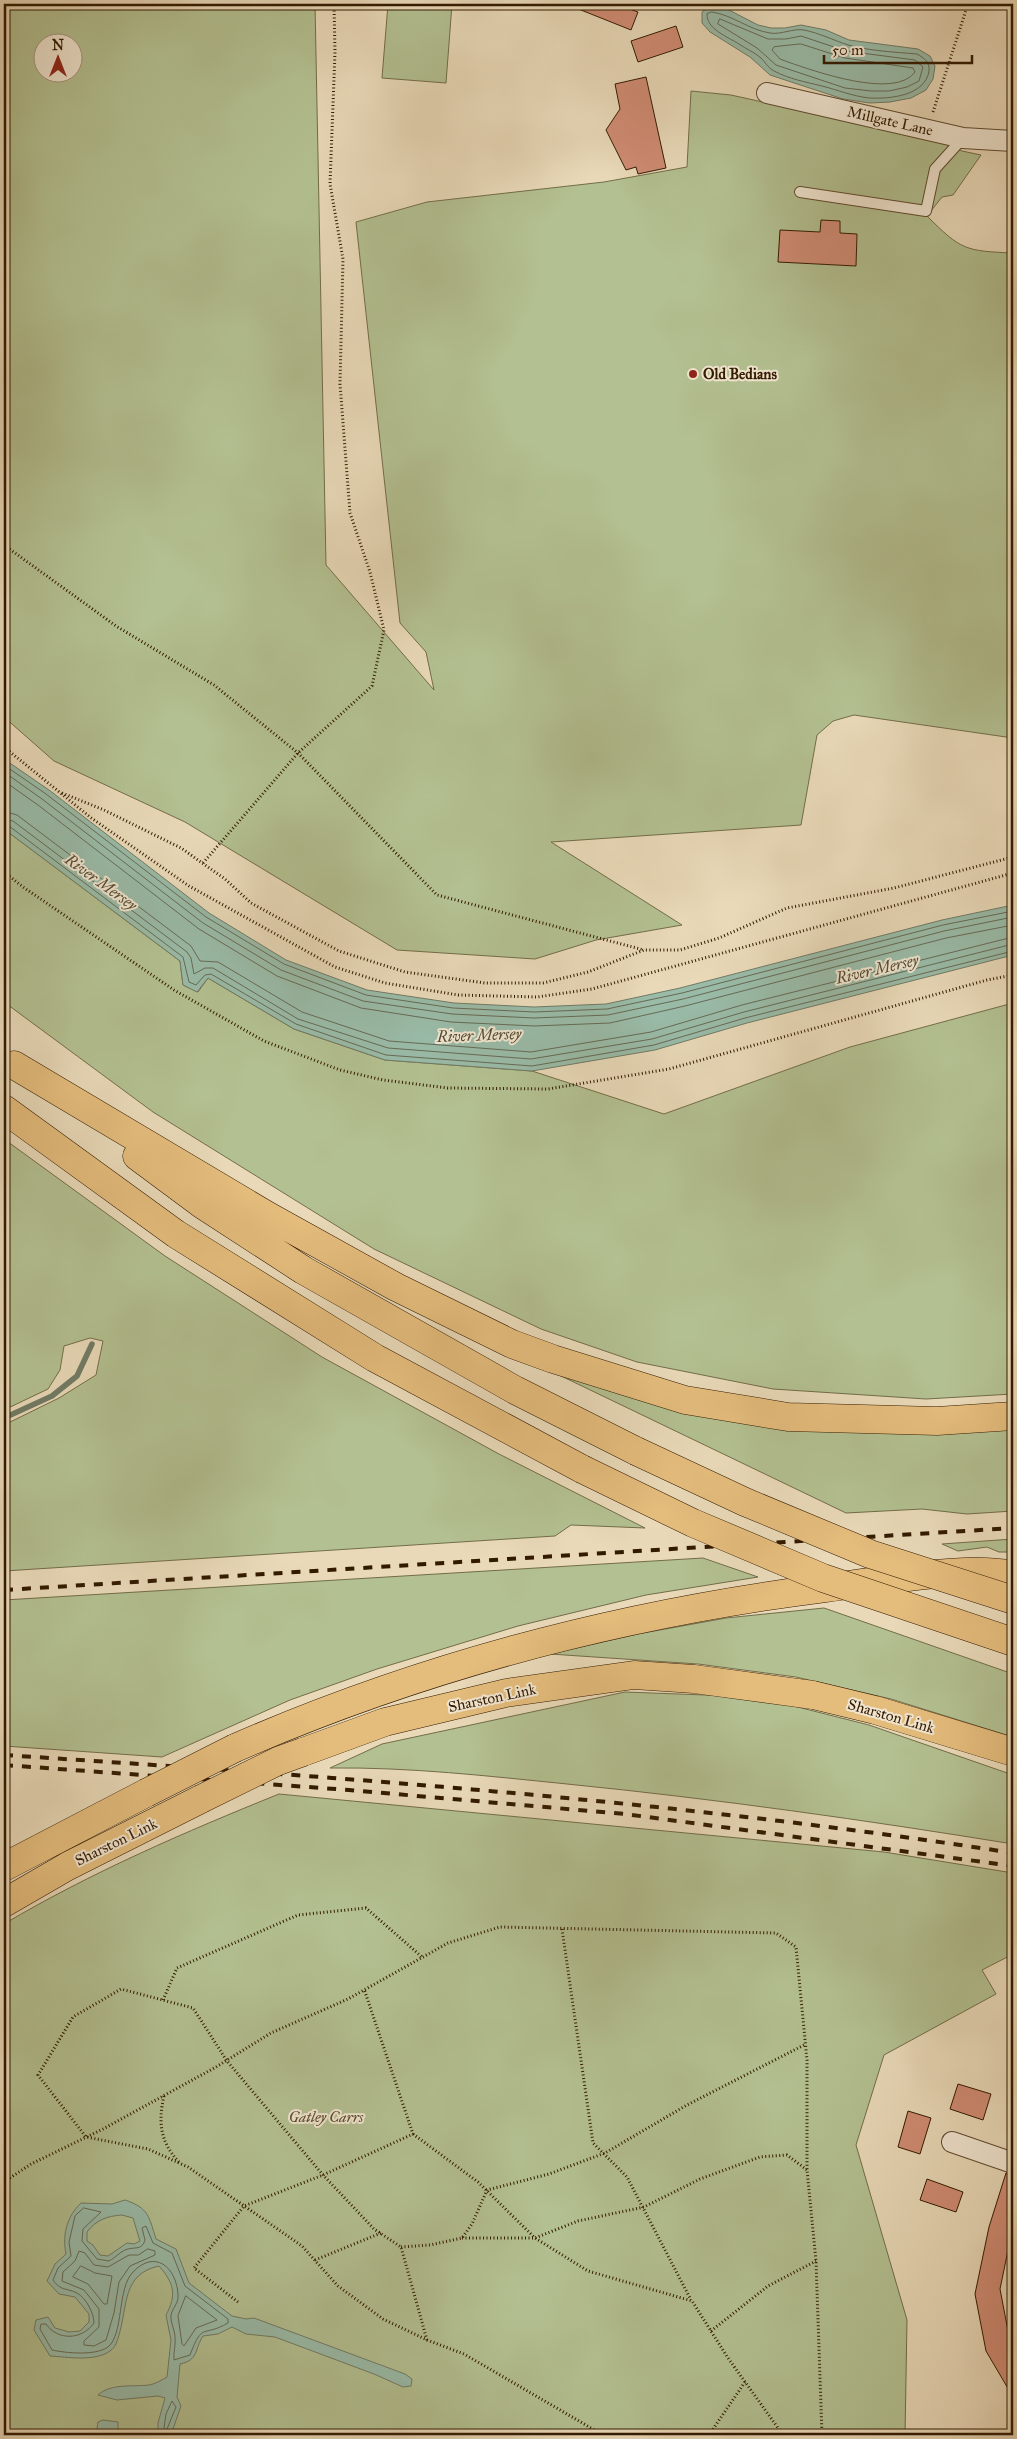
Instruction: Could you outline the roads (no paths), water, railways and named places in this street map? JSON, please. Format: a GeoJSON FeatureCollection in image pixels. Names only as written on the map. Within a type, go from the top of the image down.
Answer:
{"type":"FeatureCollection","features":[{"type":"Feature","properties":{"kind":"highway"},"geometry":{"type":"LineString","coordinates":[[9,1060],[268,1216],[396,1287],[504,1340],[553,1359],[685,1400],[788,1418],[937,1421],[1013,1416]]}},
{"type":"Feature","properties":{"kind":"highway"},"geometry":{"type":"LineString","coordinates":[[9,1060],[203,1205],[303,1270],[515,1390],[636,1451],[745,1502],[870,1554],[1013,1600]]}},
{"type":"Feature","properties":{"kind":"highway"},"geometry":{"type":"LineString","coordinates":[[4,1109],[193,1245],[376,1358],[582,1469],[693,1523],[823,1578],[1013,1642]]}},
{"type":"Feature","properties":{"kind":"highway","name":"Sharston Link"},"geometry":{"type":"LineString","coordinates":[[4,1867],[235,1748],[336,1707],[501,1652],[600,1627],[696,1607],[804,1591],[966,1572],[1013,1574]]}},
{"type":"Feature","properties":{"kind":"highway","name":"Sharston Link"},"geometry":{"type":"LineString","coordinates":[[4,1903],[68,1866],[278,1761],[386,1722],[497,1695],[634,1676],[694,1679],[813,1694],[875,1710],[1013,1752]]}},
{"type":"Feature","properties":{"kind":"street","name":"Millgate Lane"},"geometry":{"type":"LineString","coordinates":[[767,93],[963,138],[1013,141]]}},
{"type":"Feature","properties":{"kind":"street"},"geometry":{"type":"LineString","coordinates":[[952,2142],[1013,2163]]}},
{"type":"Feature","properties":{"kind":"lane"},"geometry":{"type":"LineString","coordinates":[[800,192],[926,211],[935,169],[963,138]]}},
{"type":"Feature","properties":{"kind":"water"},"geometry":{"type":"Polygon","coordinates":[[[710,6],[727,9],[758,25],[771,28],[801,25],[826,30],[849,40],[918,49],[930,56],[935,66],[933,79],[926,90],[911,98],[870,103],[843,99],[770,75],[750,57],[710,32],[702,23],[702,12],[710,6]]]}},
{"type":"Feature","properties":{"kind":"water","name":"River Mersey"},"geometry":{"type":"Polygon","coordinates":[[[4,759],[49,790],[209,913],[286,960],[367,990],[454,1003],[534,1007],[606,1004],[680,988],[942,920],[1013,905],[1013,955],[747,1023],[655,1050],[532,1071],[385,1060],[294,1029],[208,978],[197,992],[183,985],[180,961],[4,829],[4,759]]]}},
{"type":"Feature","properties":{"kind":"water"},"geometry":{"type":"Polygon","coordinates":[[[125,2200],[144,2210],[156,2239],[176,2249],[189,2283],[232,2316],[246,2319],[254,2318],[405,2374],[412,2379],[411,2386],[403,2387],[374,2374],[275,2337],[246,2334],[232,2327],[218,2334],[203,2336],[193,2357],[180,2364],[177,2397],[181,2406],[173,2429],[174,2435],[158,2435],[158,2423],[165,2398],[158,2396],[117,2400],[98,2395],[103,2391],[116,2387],[149,2385],[167,2377],[171,2340],[166,2315],[173,2295],[171,2284],[159,2266],[147,2270],[132,2283],[128,2292],[117,2342],[112,2349],[104,2354],[89,2358],[50,2356],[34,2330],[36,2320],[48,2317],[55,2328],[69,2332],[80,2331],[89,2322],[89,2314],[75,2297],[59,2294],[47,2281],[55,2264],[66,2254],[65,2233],[69,2220],[76,2208],[81,2203],[112,2204],[125,2200]],[[122,2215],[102,2219],[87,2232],[87,2241],[93,2245],[100,2255],[108,2256],[127,2243],[134,2244],[140,2241],[133,2218],[122,2215]]]}},
{"type":"Feature","properties":{"kind":"water"},"geometry":{"type":"Polygon","coordinates":[[[103,2420],[118,2422],[118,2435],[96,2435],[98,2422],[103,2420]]]}},
{"type":"Feature","properties":{"kind":"waterway"},"geometry":{"type":"LineString","coordinates":[[4,1418],[52,1396],[77,1376],[92,1344]]}},
{"type":"Feature","properties":{"kind":"railway"},"geometry":{"type":"LineString","coordinates":[[4,1590],[1013,1528]]}},
{"type":"Feature","properties":{"kind":"railway"},"geometry":{"type":"LineString","coordinates":[[4,1755],[257,1772],[636,1805],[888,1835],[1013,1853]]}},
{"type":"Feature","properties":{"kind":"railway"},"geometry":{"type":"LineString","coordinates":[[4,1765],[349,1790],[625,1814],[1013,1866]]}},
{"type":"Feature","properties":{"kind":"place","name":"Old Bedians"},"geometry":{"type":"Point","coordinates":[693,374]}},
{"type":"Feature","properties":{"kind":"park label","name":"Gatley Carrs"},"geometry":{"type":"Point","coordinates":[326,2117]}}]}
